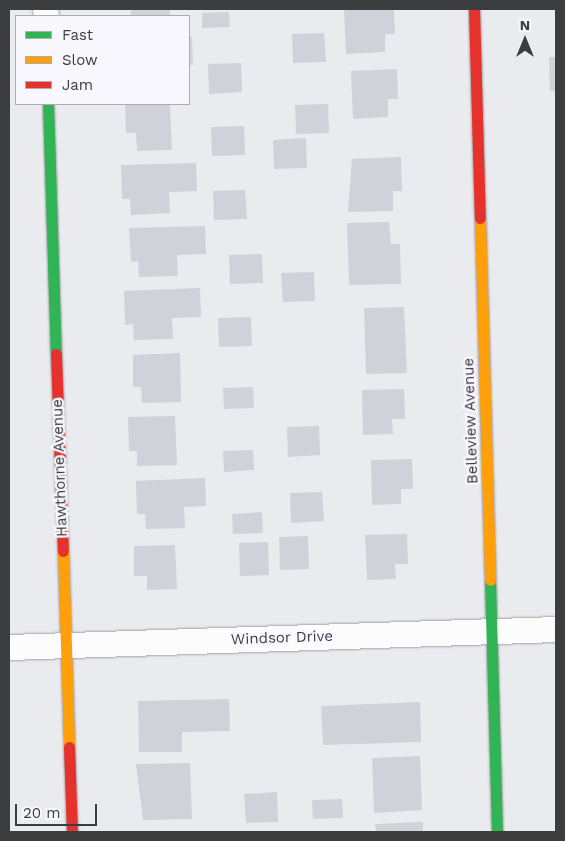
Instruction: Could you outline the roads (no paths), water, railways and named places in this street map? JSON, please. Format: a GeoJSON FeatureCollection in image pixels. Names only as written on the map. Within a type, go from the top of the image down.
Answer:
{"type":"FeatureCollection","features":[{"type":"Feature","properties":{"kind":"street","name":"Belleview Avenue"},"geometry":{"type":"LineString","coordinates":[[474,9],[497,832]]}},
{"type":"Feature","properties":{"kind":"street","name":"Hawthorne Avenue"},"geometry":{"type":"LineString","coordinates":[[48,105],[72,832]]}},
{"type":"Feature","properties":{"kind":"street","name":"Windsor Drive"},"geometry":{"type":"LineString","coordinates":[[9,647],[556,629]]}}]}
